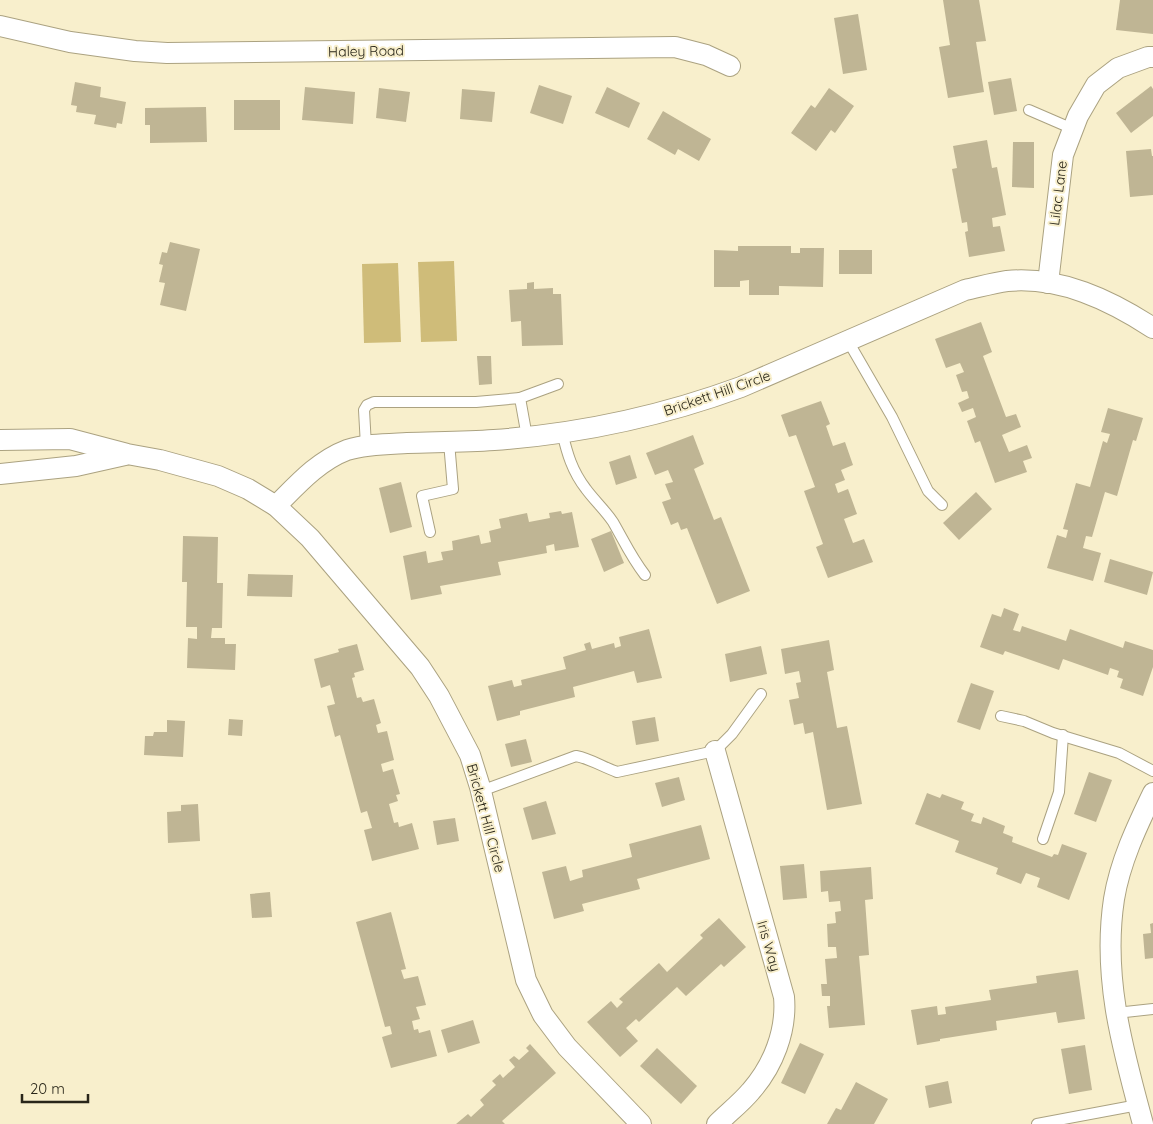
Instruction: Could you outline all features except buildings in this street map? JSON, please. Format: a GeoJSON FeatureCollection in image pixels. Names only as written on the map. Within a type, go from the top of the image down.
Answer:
{"type":"FeatureCollection","features":[{"type":"Feature","properties":{"kind":"street","name":"Haley Road"},"geometry":{"type":"LineString","coordinates":[[0,26],[70,42],[135,52],[675,47],[706,55],[730,66]]}},
{"type":"Feature","properties":{"kind":"street","name":"Lilac Lane"},"geometry":{"type":"LineString","coordinates":[[1048,283],[1063,155],[1078,116],[1096,85],[1118,68],[1153,57]]}},
{"type":"Feature","properties":{"kind":"street","name":"Brickett Hill Circle"},"geometry":{"type":"LineString","coordinates":[[276,506],[319,466],[347,450],[366,446],[527,437],[655,414],[708,399],[741,387],[966,290],[1007,281],[1048,283],[1077,289],[1128,312],[1153,328]]}},
{"type":"Feature","properties":{"kind":"street","name":"Brickett Hill Circle"},"geometry":{"type":"LineString","coordinates":[[0,440],[70,439],[218,476],[248,489],[276,506],[310,538],[420,667],[456,726],[470,756],[481,791],[526,980],[530,989],[543,1015],[567,1047],[633,1119]]}},
{"type":"Feature","properties":{"kind":"street","name":"Brickett Hill Circle"},"geometry":{"type":"LineString","coordinates":[[0,474],[76,466],[127,454]]}},
{"type":"Feature","properties":{"kind":"street","name":"Iris Way"},"geometry":{"type":"LineString","coordinates":[[715,751],[784,997],[785,1012],[778,1042],[762,1077],[750,1092],[717,1124]]}},
{"type":"Feature","properties":{"kind":"street"},"geometry":{"type":"LineString","coordinates":[[1140,1114],[1122,1049],[1116,1013],[1110,932],[1114,898],[1122,865],[1153,792]]}},
{"type":"Feature","properties":{"kind":"lane"},"geometry":{"type":"LineString","coordinates":[[1029,110],[1073,129]]}},
{"type":"Feature","properties":{"kind":"lane"},"geometry":{"type":"LineString","coordinates":[[848,341],[892,417],[928,491],[942,505]]}},
{"type":"Feature","properties":{"kind":"lane"},"geometry":{"type":"LineString","coordinates":[[366,446],[364,410],[367,405],[374,402],[476,402],[520,398],[558,384]]}},
{"type":"Feature","properties":{"kind":"lane"},"geometry":{"type":"LineString","coordinates":[[520,398],[527,437]]}},
{"type":"Feature","properties":{"kind":"lane"},"geometry":{"type":"LineString","coordinates":[[562,432],[567,454],[574,471],[586,490],[612,522],[623,543],[645,575]]}},
{"type":"Feature","properties":{"kind":"lane"},"geometry":{"type":"LineString","coordinates":[[430,532],[422,496],[453,489],[449,442]]}},
{"type":"Feature","properties":{"kind":"lane"},"geometry":{"type":"LineString","coordinates":[[481,791],[576,756],[591,759],[617,772],[715,751],[732,734],[761,694]]}},
{"type":"Feature","properties":{"kind":"lane"},"geometry":{"type":"LineString","coordinates":[[1002,716],[1024,721],[1063,736],[1119,753],[1153,771]]}},
{"type":"Feature","properties":{"kind":"lane"},"geometry":{"type":"LineString","coordinates":[[1043,839],[1059,792],[1063,736]]}},
{"type":"Feature","properties":{"kind":"lane"},"geometry":{"type":"LineString","coordinates":[[1116,1013],[1153,1009]]}},
{"type":"Feature","properties":{"kind":"lane"},"geometry":{"type":"LineString","coordinates":[[1037,1124],[1140,1114]]}},
{"type":"Feature","properties":{"kind":"shaded area"},"geometry":{"type":"Polygon","coordinates":[[[454,261],[457,341],[421,342],[418,262],[454,261]]]}},
{"type":"Feature","properties":{"kind":"shaded area"},"geometry":{"type":"Polygon","coordinates":[[[398,263],[401,342],[364,343],[362,264],[398,263]]]}}]}
